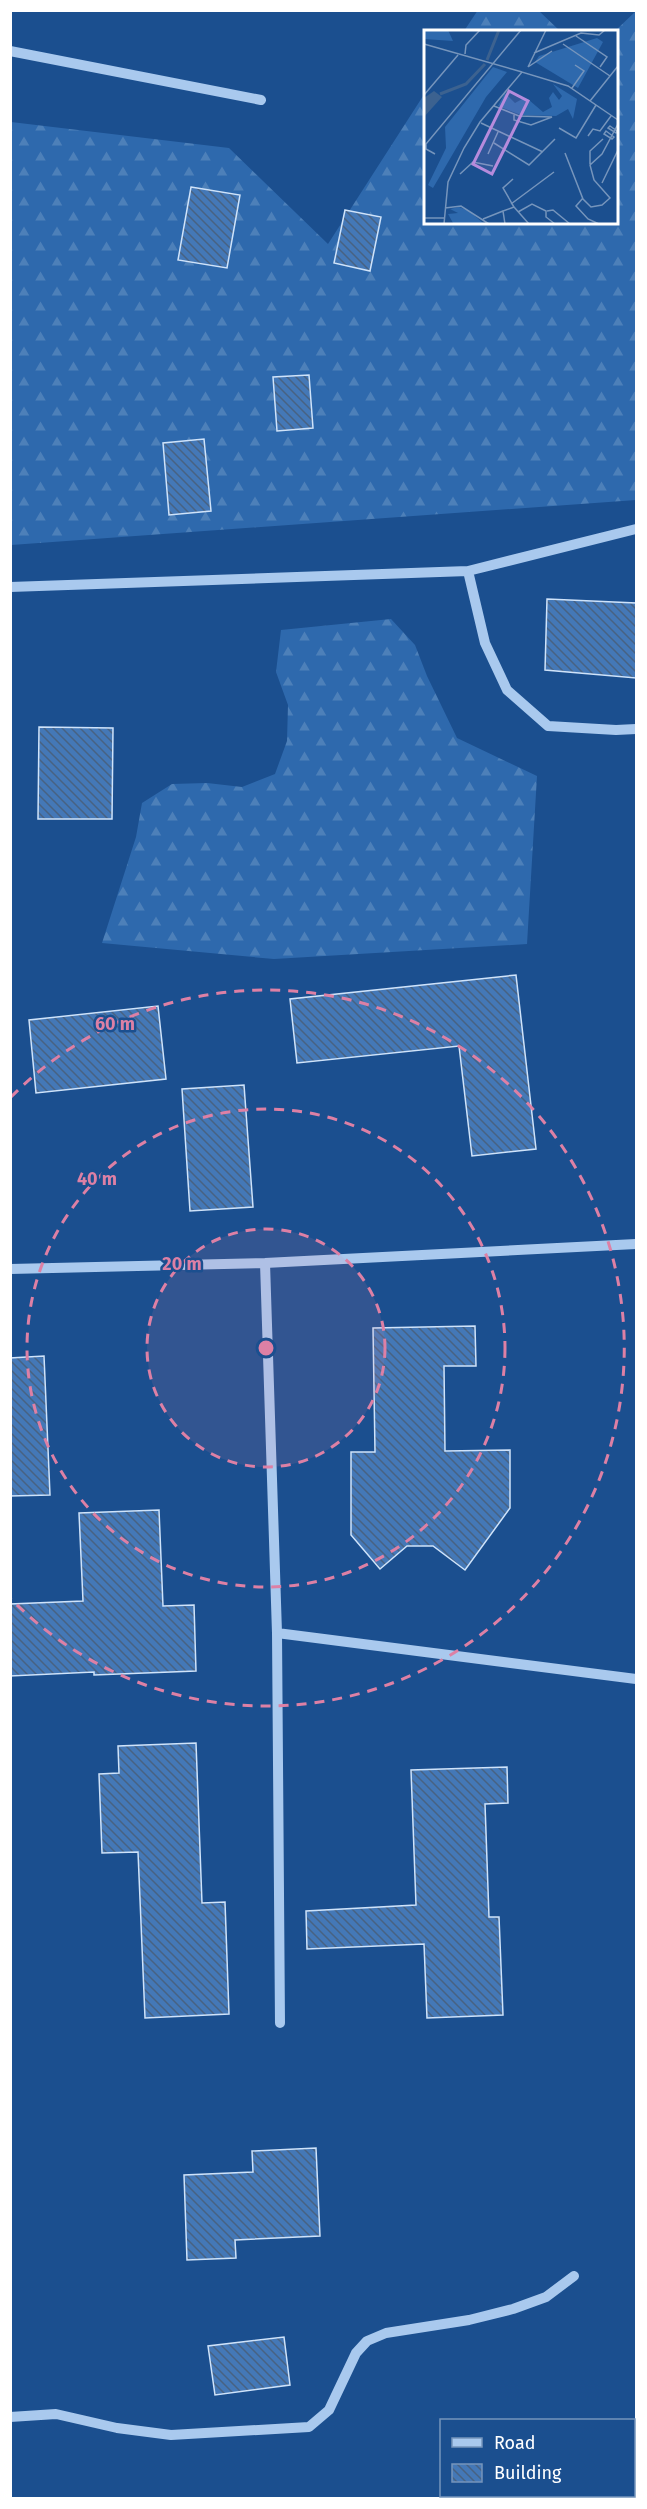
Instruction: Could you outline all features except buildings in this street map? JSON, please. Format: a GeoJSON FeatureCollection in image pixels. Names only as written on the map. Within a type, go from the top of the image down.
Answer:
{"type":"FeatureCollection","features":[{"type":"Feature","properties":{"kind":"street"},"geometry":{"type":"LineString","coordinates":[[10,51],[261,100]]}},
{"type":"Feature","properties":{"kind":"street"},"geometry":{"type":"LineString","coordinates":[[10,587],[468,571],[636,530]]}},
{"type":"Feature","properties":{"kind":"street"},"geometry":{"type":"LineString","coordinates":[[468,571],[485,643],[507,690],[548,726],[636,729]]}},
{"type":"Feature","properties":{"kind":"street"},"geometry":{"type":"LineString","coordinates":[[10,1269],[265,1263],[636,1244]]}},
{"type":"Feature","properties":{"kind":"street"},"geometry":{"type":"LineString","coordinates":[[265,1263],[277,1633],[280,2023]]}},
{"type":"Feature","properties":{"kind":"street"},"geometry":{"type":"LineString","coordinates":[[277,1633],[636,1679]]}},
{"type":"Feature","properties":{"kind":"street"},"geometry":{"type":"LineString","coordinates":[[10,2418],[56,2414],[117,2428],[171,2435],[309,2427],[329,2410],[356,2353],[367,2341],[386,2333],[469,2320],[513,2309],[546,2297],[574,2276]]}},
{"type":"Feature","properties":{"kind":"green space"},"geometry":{"type":"Polygon","coordinates":[[[478,10],[539,11],[559,30],[465,30],[478,10]]]}},
{"type":"Feature","properties":{"kind":"green space"},"geometry":{"type":"Polygon","coordinates":[[[636,11],[636,500],[11,545],[11,122],[229,148],[328,244],[424,95],[424,224],[617,224],[616,30],[636,11]]]}},
{"type":"Feature","properties":{"kind":"green space"},"geometry":{"type":"Polygon","coordinates":[[[391,619],[415,645],[427,676],[457,738],[537,776],[527,944],[274,959],[102,943],[136,837],[142,803],[172,784],[207,783],[242,787],[275,774],[287,741],[288,705],[276,672],[281,630],[391,619]]]}}]}
